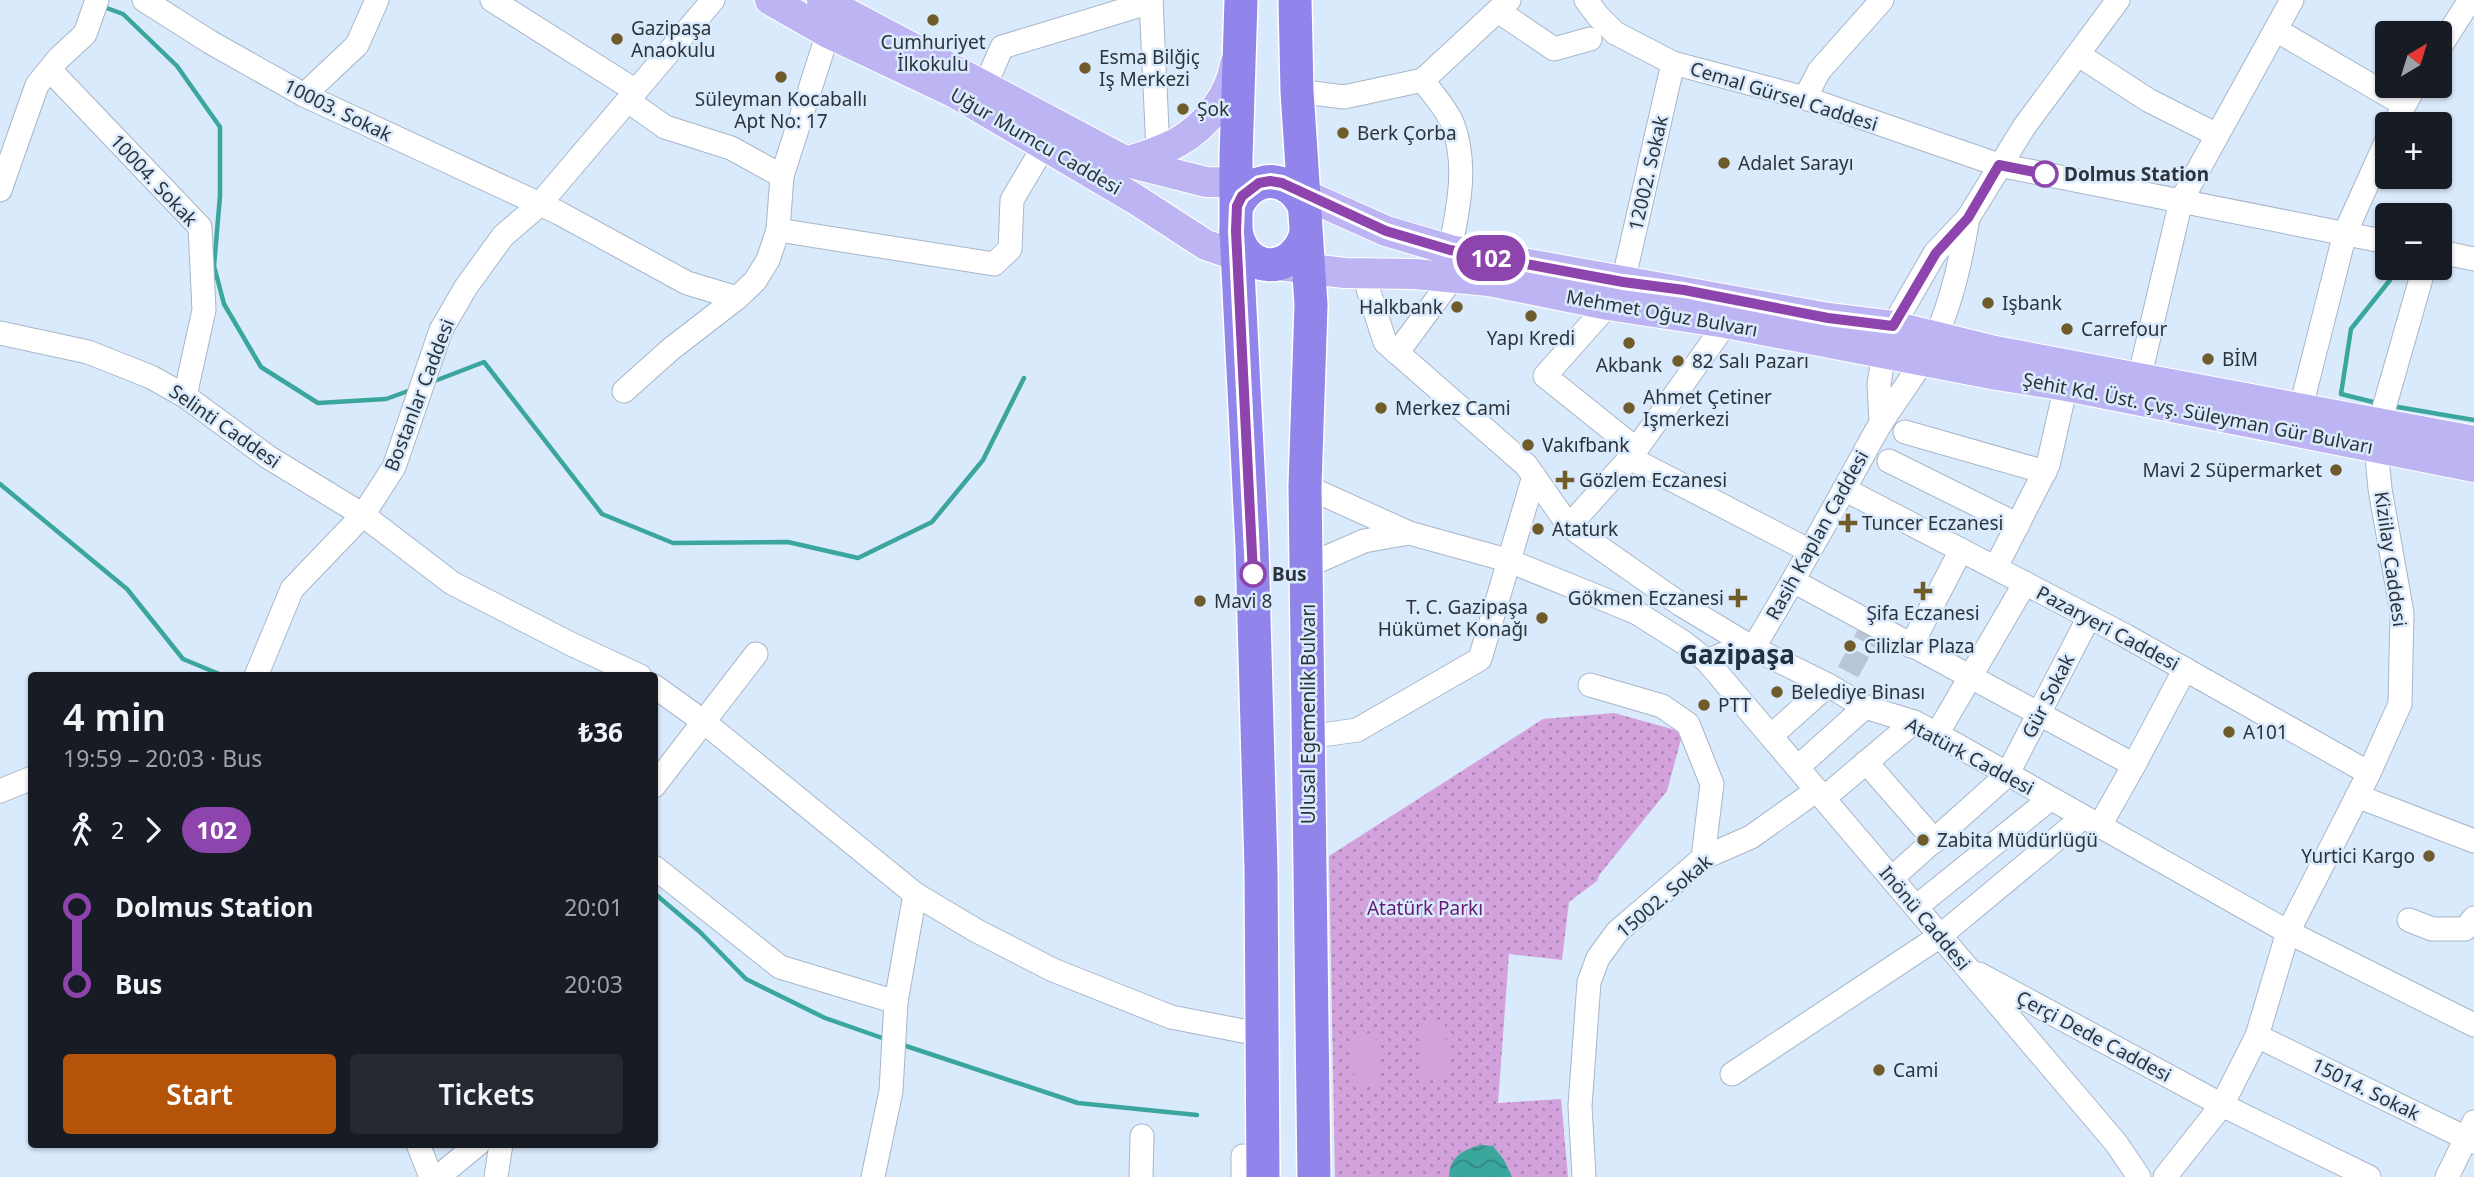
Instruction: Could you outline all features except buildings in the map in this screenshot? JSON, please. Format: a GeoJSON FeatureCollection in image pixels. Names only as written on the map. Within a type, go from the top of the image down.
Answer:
{"type":"FeatureCollection","features":[{"type":"Feature","properties":{"kind":"highway","name":"Ulusal Egemenlik Bulvarı"},"geometry":{"type":"LineString","coordinates":[[1295,0],[1302,206],[1310,269],[1305,486],[1314,1177]]}},
{"type":"Feature","properties":{"kind":"highway"},"geometry":{"type":"LineString","coordinates":[[1241,13],[1249,227],[1252,561],[1261,868],[1262,1032],[1250,1170]]}},
{"type":"Feature","properties":{"kind":"highway"},"geometry":{"type":"LineString","coordinates":[[1282,183],[1302,206],[1303,245],[1296,255],[1286,262],[1249,227],[1282,183]]}},
{"type":"Feature","properties":{"kind":"main road","name":"Uğur Mumcu Caddesi"},"geometry":{"type":"LineString","coordinates":[[770,0],[811,6],[985,88],[1126,162],[1206,182],[1249,227],[1206,245],[1135,198],[955,93],[828,33],[811,6]]}},
{"type":"Feature","properties":{"kind":"main road","name":"Uğur Mumcu Caddesi"},"geometry":{"type":"LineString","coordinates":[[1126,162],[1179,142],[1196,128],[1228,90],[1233,75],[1241,13]]}},
{"type":"Feature","properties":{"kind":"main road","name":"Mehmet Oğuz Bulvarı"},"geometry":{"type":"LineString","coordinates":[[1302,206],[1386,231],[1452,263],[1616,293],[1726,323],[1888,339],[1930,348]]}},
{"type":"Feature","properties":{"kind":"main road","name":"Mehmet Oğuz Bulvarı"},"geometry":{"type":"LineString","coordinates":[[1249,227],[1310,269],[1345,273],[1452,263]]}},
{"type":"Feature","properties":{"kind":"main road","name":"Mehmet Oğuz Bulvarı"},"geometry":{"type":"LineString","coordinates":[[1616,293],[1684,290],[1828,318],[1888,339]]}},
{"type":"Feature","properties":{"kind":"main road","name":"Şehit Kd. Üst. Çvş. Süleyman Gür Bulvarı"},"geometry":{"type":"LineString","coordinates":[[1930,348],[1995,351],[2068,376],[2298,419],[2383,418],[2474,441]]}},
{"type":"Feature","properties":{"kind":"main road","name":"Şehit Kd. Üst. Çvş. Süleyman Gür Bulvarı"},"geometry":{"type":"LineString","coordinates":[[2068,376],[2139,379],[2298,419]]}},
{"type":"Feature","properties":{"kind":"main road","name":"Şehit Kd. Üst. Çvş. Süleyman Gür Bulvarı"},"geometry":{"type":"LineString","coordinates":[[2383,418],[2474,467]]}},
{"type":"Feature","properties":{"kind":"street","name":"10003. Sokak"},"geometry":{"type":"LineString","coordinates":[[145,0],[210,42],[304,95],[559,213],[687,283],[737,298]]}},
{"type":"Feature","properties":{"kind":"street"},"geometry":{"type":"LineString","coordinates":[[304,95],[357,45],[377,0]]}},
{"type":"Feature","properties":{"kind":"street"},"geometry":{"type":"LineString","coordinates":[[492,0],[632,96],[665,127],[731,148],[782,176]]}},
{"type":"Feature","properties":{"kind":"street","name":"Bostanlar Caddesi"},"geometry":{"type":"LineString","coordinates":[[258,672],[292,589],[363,515],[394,467],[441,330],[466,287],[503,236],[539,205],[713,0]]}},
{"type":"Feature","properties":{"kind":"street","name":"Cemal Gürsel Caddesi"},"geometry":{"type":"LineString","coordinates":[[1586,0],[1615,33],[1673,63],[1805,98],[1999,165],[2375,239]]}},
{"type":"Feature","properties":{"kind":"street"},"geometry":{"type":"LineString","coordinates":[[1805,98],[1819,71],[1882,0]]}},
{"type":"Feature","properties":{"kind":"street","name":"Rasih Kaplan Caddesi"},"geometry":{"type":"LineString","coordinates":[[1881,423],[1879,384],[1888,339],[1936,253],[1968,218],[2024,127],[2118,0]]}},
{"type":"Feature","properties":{"kind":"street"},"geometry":{"type":"LineString","coordinates":[[2139,379],[2181,201],[2292,0]]}},
{"type":"Feature","properties":{"kind":"street"},"geometry":{"type":"LineString","coordinates":[[2452,28],[2470,0]]}},
{"type":"Feature","properties":{"kind":"street"},"geometry":{"type":"LineString","coordinates":[[985,88],[1002,47],[1151,1],[1158,151]]}},
{"type":"Feature","properties":{"kind":"street"},"geometry":{"type":"LineString","coordinates":[[0,190],[37,85],[86,34],[95,5]]}},
{"type":"Feature","properties":{"kind":"street"},"geometry":{"type":"LineString","coordinates":[[1297,91],[1344,97],[1423,80],[1503,5],[1554,49],[1590,39]]}},
{"type":"Feature","properties":{"kind":"street"},"geometry":{"type":"LineString","coordinates":[[2276,30],[2404,105]]}},
{"type":"Feature","properties":{"kind":"street"},"geometry":{"type":"LineString","coordinates":[[624,391],[671,349],[737,298],[755,281],[768,260],[778,230],[782,176],[828,33]]}},
{"type":"Feature","properties":{"kind":"street"},"geometry":{"type":"LineString","coordinates":[[2079,55],[2148,100],[2217,135]]}},
{"type":"Feature","properties":{"kind":"street","name":"12002. Sokak"},"geometry":{"type":"LineString","coordinates":[[1616,293],[1673,63]]}},
{"type":"Feature","properties":{"kind":"street","name":"10004. Sokak"},"geometry":{"type":"LineString","coordinates":[[50,70],[200,227],[204,310],[185,396]]}},
{"type":"Feature","properties":{"kind":"street"},"geometry":{"type":"LineString","coordinates":[[1397,353],[1452,263],[1461,185],[1461,159],[1453,123],[1423,80]]}},
{"type":"Feature","properties":{"kind":"street"},"geometry":{"type":"LineString","coordinates":[[778,230],[993,264],[1010,249],[1012,200],[1044,146]]}},
{"type":"Feature","properties":{"kind":"street"},"geometry":{"type":"LineString","coordinates":[[2298,419],[2344,233],[2375,166]]}},
{"type":"Feature","properties":{"kind":"street","name":"Rasih Kaplan Caddesi"},"geometry":{"type":"LineString","coordinates":[[1753,648],[1881,423],[1930,348],[1959,270],[1968,218]]}},
{"type":"Feature","properties":{"kind":"street"},"geometry":{"type":"LineString","coordinates":[[2452,254],[2474,259]]}},
{"type":"Feature","properties":{"kind":"street"},"geometry":{"type":"LineString","coordinates":[[2383,418],[2421,280]]}},
{"type":"Feature","properties":{"kind":"street","name":"Atatürk Caddesi"},"geometry":{"type":"LineString","coordinates":[[1368,289],[1385,342],[1526,465],[1569,526],[1680,604],[1753,648],[1838,682],[1866,707],[1914,722],[1937,734],[2288,932],[2474,1025]]}},
{"type":"Feature","properties":{"kind":"street"},"geometry":{"type":"LineString","coordinates":[[1616,293],[1545,376],[1633,453],[1810,551]]}},
{"type":"Feature","properties":{"kind":"street"},"geometry":{"type":"LineString","coordinates":[[1569,526],[1633,453],[1726,323]]}},
{"type":"Feature","properties":{"kind":"street","name":"Selinti Caddesi"},"geometry":{"type":"LineString","coordinates":[[0,332],[88,352],[151,377],[185,396],[268,457],[363,515],[452,583],[631,672]]}},
{"type":"Feature","properties":{"kind":"street"},"geometry":{"type":"LineString","coordinates":[[1996,567],[2045,472],[2068,376]]}},
{"type":"Feature","properties":{"kind":"street","name":"Kiziilay Caddesi"},"geometry":{"type":"LineString","coordinates":[[2165,1177],[2222,1105],[2257,1036],[2288,932],[2369,773],[2400,704],[2402,613],[2386,529],[2383,418]]}},
{"type":"Feature","properties":{"kind":"street"},"geometry":{"type":"LineString","coordinates":[[1905,432],[2045,472]]}},
{"type":"Feature","properties":{"kind":"street"},"geometry":{"type":"LineString","coordinates":[[1889,461],[2018,525]]}},
{"type":"Feature","properties":{"kind":"street"},"geometry":{"type":"LineString","coordinates":[[1308,737],[1357,730],[1480,659],[1534,476]]}},
{"type":"Feature","properties":{"kind":"street","name":"Inönü Caddesi"},"geometry":{"type":"LineString","coordinates":[[1305,486],[1409,533],[1507,561],[1637,613],[1707,661],[2116,1143],[2140,1177]]}},
{"type":"Feature","properties":{"kind":"street","name":"Pazaryeri Caddesi"},"geometry":{"type":"LineString","coordinates":[[1844,489],[2089,617],[2369,773]]}},
{"type":"Feature","properties":{"kind":"street"},"geometry":{"type":"LineString","coordinates":[[1307,566],[1364,541],[1409,533]]}},
{"type":"Feature","properties":{"kind":"street"},"geometry":{"type":"LineString","coordinates":[[1911,646],[1961,550]]}},
{"type":"Feature","properties":{"kind":"street"},"geometry":{"type":"LineString","coordinates":[[1793,581],[1871,628],[1911,646],[2134,765]]}},
{"type":"Feature","properties":{"kind":"street"},"geometry":{"type":"LineString","coordinates":[[1937,734],[2025,583]]}},
{"type":"Feature","properties":{"kind":"street","name":"Gür Sokak"},"geometry":{"type":"LineString","coordinates":[[2007,775],[2089,617]]}},
{"type":"Feature","properties":{"kind":"street"},"geometry":{"type":"LineString","coordinates":[[1707,661],[1733,650],[1753,648]]}},
{"type":"Feature","properties":{"kind":"street"},"geometry":{"type":"LineString","coordinates":[[658,781],[756,654]]}},
{"type":"Feature","properties":{"kind":"street"},"geometry":{"type":"LineString","coordinates":[[1732,1074],[1940,936],[2091,823],[2134,765],[2185,669]]}},
{"type":"Feature","properties":{"kind":"street"},"geometry":{"type":"LineString","coordinates":[[1771,736],[1838,682]]}},
{"type":"Feature","properties":{"kind":"street"},"geometry":{"type":"LineString","coordinates":[[1590,685],[1662,706],[1688,723],[1712,784],[1703,858]]}},
{"type":"Feature","properties":{"kind":"street"},"geometry":{"type":"LineString","coordinates":[[658,689],[704,722],[915,894],[977,932],[1053,970],[1159,1013],[1243,1031],[1262,1032]]}},
{"type":"Feature","properties":{"kind":"street"},"geometry":{"type":"LineString","coordinates":[[1798,767],[1866,707]]}},
{"type":"Feature","properties":{"kind":"street","name":"15002. Sokak"},"geometry":{"type":"LineString","coordinates":[[1584,1177],[1580,1106],[1589,982],[1598,958],[1617,932],[1703,858],[1751,837],[1820,794],[1866,762],[1914,722]]}},
{"type":"Feature","properties":{"kind":"street"},"geometry":{"type":"LineString","coordinates":[[1866,762],[1935,841]]}},
{"type":"Feature","properties":{"kind":"street"},"geometry":{"type":"LineString","coordinates":[[1892,878],[2007,775]]}},
{"type":"Feature","properties":{"kind":"street"},"geometry":{"type":"LineString","coordinates":[[0,791],[28,780]]}},
{"type":"Feature","properties":{"kind":"street"},"geometry":{"type":"LineString","coordinates":[[2357,796],[2474,841]]}},
{"type":"Feature","properties":{"kind":"street"},"geometry":{"type":"LineString","coordinates":[[1916,907],[2050,799]]}},
{"type":"Feature","properties":{"kind":"street"},"geometry":{"type":"LineString","coordinates":[[658,870],[780,967],[896,1002]]}},
{"type":"Feature","properties":{"kind":"street"},"geometry":{"type":"LineString","coordinates":[[873,1177],[892,1082],[896,1002],[915,894]]}},
{"type":"Feature","properties":{"kind":"street"},"geometry":{"type":"LineString","coordinates":[[2409,920],[2432,929],[2465,929],[2474,918]]}},
{"type":"Feature","properties":{"kind":"street","name":"Çerçi Dede Caddesi"},"geometry":{"type":"LineString","coordinates":[[1967,967],[2222,1105],[2369,1177]]}},
{"type":"Feature","properties":{"kind":"street","name":"15014. Sokak"},"geometry":{"type":"LineString","coordinates":[[2257,1036],[2471,1134]]}},
{"type":"Feature","properties":{"kind":"street"},"geometry":{"type":"LineString","coordinates":[[2447,1177],[2471,1134]]}},
{"type":"Feature","properties":{"kind":"street"},"geometry":{"type":"LineString","coordinates":[[1140,1177],[1142,1136]]}},
{"type":"Feature","properties":{"kind":"street"},"geometry":{"type":"LineString","coordinates":[[420,1148],[431,1177]]}},
{"type":"Feature","properties":{"kind":"street"},"geometry":{"type":"LineString","coordinates":[[438,1177],[473,1148]]}},
{"type":"Feature","properties":{"kind":"street"},"geometry":{"type":"LineString","coordinates":[[496,1177],[500,1148]]}},
{"type":"Feature","properties":{"kind":"green space","name":"Atatürk Parkı"},"geometry":{"type":"Polygon","coordinates":[[[1614,713],[1683,732],[1667,791],[1597,881],[1569,902],[1562,960],[1509,954],[1498,1103],[1561,1099],[1568,1177],[1335,1177],[1329,856],[1543,719],[1614,713]]]}},
{"type":"Feature","properties":{"kind":"green space"},"geometry":{"type":"Polygon","coordinates":[[[1445,1024],[1448,1079],[1423,1081],[1419,1025],[1445,1024]]]}},
{"type":"Feature","properties":{"kind":"green space"},"geometry":{"type":"Polygon","coordinates":[[[1376,1033],[1380,1084],[1355,1086],[1351,1035],[1376,1033]]]}},
{"type":"Feature","properties":{"kind":"water"},"geometry":{"type":"Polygon","coordinates":[[[1481,1145],[1493,1146],[1512,1177],[1449,1177],[1452,1164],[1459,1155],[1481,1145]]]}},
{"type":"Feature","properties":{"kind":"waterway"},"geometry":{"type":"LineString","coordinates":[[104,7],[123,14],[177,66],[220,127],[220,196],[214,266],[224,304],[261,367],[318,403],[386,399],[411,390]]}},
{"type":"Feature","properties":{"kind":"waterway"},"geometry":{"type":"LineString","coordinates":[[2377,403],[2341,394],[2351,329],[2390,280]]}},
{"type":"Feature","properties":{"kind":"waterway"},"geometry":{"type":"LineString","coordinates":[[432,382],[484,362],[602,514],[673,543],[788,542],[858,558],[932,522],[983,460],[1024,378]]}},
{"type":"Feature","properties":{"kind":"waterway"},"geometry":{"type":"LineString","coordinates":[[2392,406],[2474,420]]}},
{"type":"Feature","properties":{"kind":"waterway"},"geometry":{"type":"LineString","coordinates":[[0,484],[127,589],[183,659],[214,672]]}},
{"type":"Feature","properties":{"kind":"waterway"},"geometry":{"type":"LineString","coordinates":[[658,896],[700,932],[746,979],[825,1018],[888,1040]]}},
{"type":"Feature","properties":{"kind":"waterway"},"geometry":{"type":"LineString","coordinates":[[900,1044],[1078,1103],[1197,1115]]}},
{"type":"Feature","properties":{"kind":"tunnel"},"geometry":{"type":"LineString","coordinates":[[1848,672],[1870,631]]}},
{"type":"Feature","properties":{"kind":"bus line","name":"102"},"geometry":{"type":"LineString","coordinates":[[1253,574],[1236,231],[1237,206],[1242,196],[1259,183],[1282,183],[1386,231],[1450,250],[1828,318],[1893,326],[1936,253],[1968,218],[1999,165],[2045,174]]}},
{"type":"Feature","properties":{"kind":"place","name":"Cumhuriyet İlkokulu"},"geometry":{"type":"Point","coordinates":[933,20]}},
{"type":"Feature","properties":{"kind":"place","name":"Gazipaşa Anaokulu"},"geometry":{"type":"Point","coordinates":[617,39]}},
{"type":"Feature","properties":{"kind":"place","name":"Esma Bilğiç Iş Merkezi"},"geometry":{"type":"Point","coordinates":[1085,68]}},
{"type":"Feature","properties":{"kind":"place","name":"Süleyman Kocaballı Apt No: 17"},"geometry":{"type":"Point","coordinates":[781,77]}},
{"type":"Feature","properties":{"kind":"place","name":"Şok"},"geometry":{"type":"Point","coordinates":[1183,109]}},
{"type":"Feature","properties":{"kind":"place","name":"Berk Çorba"},"geometry":{"type":"Point","coordinates":[1343,133]}},
{"type":"Feature","properties":{"kind":"place","name":"Adalet Sarayı"},"geometry":{"type":"Point","coordinates":[1724,163]}},
{"type":"Feature","properties":{"kind":"place","name":"Dolmus Station"},"geometry":{"type":"Point","coordinates":[2045,174]}},
{"type":"Feature","properties":{"kind":"place","name":"Işbank"},"geometry":{"type":"Point","coordinates":[1988,303]}},
{"type":"Feature","properties":{"kind":"place","name":"Halkbank"},"geometry":{"type":"Point","coordinates":[1457,307]}},
{"type":"Feature","properties":{"kind":"place","name":"Yapı Kredi"},"geometry":{"type":"Point","coordinates":[1531,316]}},
{"type":"Feature","properties":{"kind":"place","name":"Carrefour"},"geometry":{"type":"Point","coordinates":[2067,329]}},
{"type":"Feature","properties":{"kind":"place","name":"Akbank"},"geometry":{"type":"Point","coordinates":[1629,343]}},
{"type":"Feature","properties":{"kind":"place","name":"BİM"},"geometry":{"type":"Point","coordinates":[2208,359]}},
{"type":"Feature","properties":{"kind":"place","name":"82 Salı Pazarı"},"geometry":{"type":"Point","coordinates":[1678,361]}},
{"type":"Feature","properties":{"kind":"place","name":"Merkez Cami"},"geometry":{"type":"Point","coordinates":[1381,408]}},
{"type":"Feature","properties":{"kind":"place","name":"Ahmet Çetiner Işmerkezi"},"geometry":{"type":"Point","coordinates":[1629,408]}},
{"type":"Feature","properties":{"kind":"place","name":"Vakıfbank"},"geometry":{"type":"Point","coordinates":[1528,445]}},
{"type":"Feature","properties":{"kind":"place","name":"Mavi 2 Süpermarket"},"geometry":{"type":"Point","coordinates":[2336,470]}},
{"type":"Feature","properties":{"kind":"place","name":"Gözlem Eczanesi"},"geometry":{"type":"Point","coordinates":[1565,480]}},
{"type":"Feature","properties":{"kind":"place","name":"Tuncer Eczanesi"},"geometry":{"type":"Point","coordinates":[1848,523]}},
{"type":"Feature","properties":{"kind":"place","name":"Ataturk"},"geometry":{"type":"Point","coordinates":[1538,529]}},
{"type":"Feature","properties":{"kind":"place","name":"Bus"},"geometry":{"type":"Point","coordinates":[1253,574]}},
{"type":"Feature","properties":{"kind":"place","name":"Şifa Eczanesi"},"geometry":{"type":"Point","coordinates":[1923,591]}},
{"type":"Feature","properties":{"kind":"place","name":"Gökmen Eczanesi"},"geometry":{"type":"Point","coordinates":[1738,598]}},
{"type":"Feature","properties":{"kind":"place","name":"Mavi 8"},"geometry":{"type":"Point","coordinates":[1200,601]}},
{"type":"Feature","properties":{"kind":"place","name":"T. C. Gazipaşa Hükümet Konağı"},"geometry":{"type":"Point","coordinates":[1542,618]}},
{"type":"Feature","properties":{"kind":"place","name":"Cilizlar Plaza"},"geometry":{"type":"Point","coordinates":[1850,646]}},
{"type":"Feature","properties":{"kind":"place","name":"Belediye Binası"},"geometry":{"type":"Point","coordinates":[1777,692]}},
{"type":"Feature","properties":{"kind":"place","name":"PTT"},"geometry":{"type":"Point","coordinates":[1704,705]}},
{"type":"Feature","properties":{"kind":"place","name":"A101"},"geometry":{"type":"Point","coordinates":[2229,732]}},
{"type":"Feature","properties":{"kind":"place","name":"Zabita Müdürlügü"},"geometry":{"type":"Point","coordinates":[1923,840]}},
{"type":"Feature","properties":{"kind":"place","name":"Yurtici Kargo"},"geometry":{"type":"Point","coordinates":[2429,856]}},
{"type":"Feature","properties":{"kind":"place","name":"Cami"},"geometry":{"type":"Point","coordinates":[1879,1070]}},
{"type":"Feature","properties":{"kind":"district","name":"Gazipaşa"},"geometry":{"type":"Point","coordinates":[1737,655]}}]}
